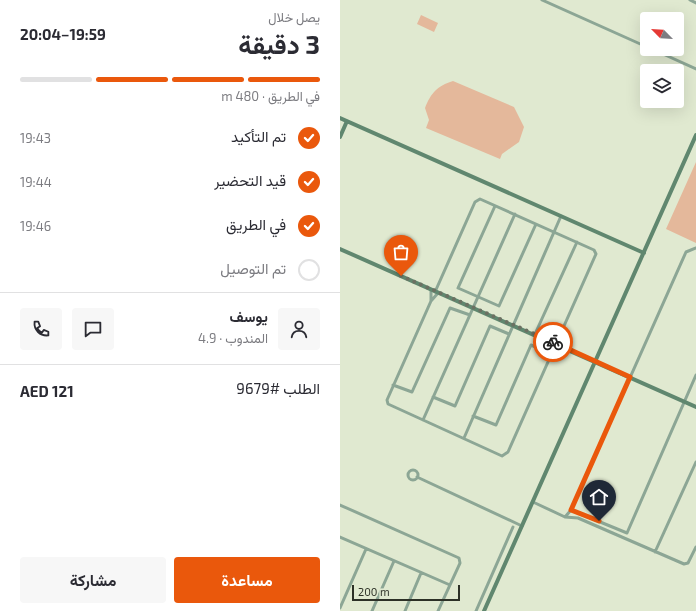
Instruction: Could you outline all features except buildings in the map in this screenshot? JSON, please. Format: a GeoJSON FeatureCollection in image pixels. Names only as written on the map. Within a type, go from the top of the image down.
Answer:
{"type":"FeatureCollection","features":[{"type":"Feature","properties":{"kind":"street"},"geometry":{"type":"LineString","coordinates":[[542,0],[549,1],[640,44]]}},
{"type":"Feature","properties":{"kind":"street"},"geometry":{"type":"LineString","coordinates":[[690,0],[696,3]]}},
{"type":"Feature","properties":{"kind":"street"},"geometry":{"type":"LineString","coordinates":[[667,56],[696,69]]}},
{"type":"Feature","properties":{"kind":"street"},"geometry":{"type":"LineString","coordinates":[[340,118],[644,253]]}},
{"type":"Feature","properties":{"kind":"street"},"geometry":{"type":"LineString","coordinates":[[340,137],[347,121]]}},
{"type":"Feature","properties":{"kind":"street"},"geometry":{"type":"LineString","coordinates":[[484,611],[696,135]]}},
{"type":"Feature","properties":{"kind":"street"},"geometry":{"type":"LineString","coordinates":[[480,199],[495,206],[594,250],[596,254],[508,452],[502,456],[388,404],[387,400],[475,202],[480,199]]}},
{"type":"Feature","properties":{"kind":"street"},"geometry":{"type":"LineString","coordinates":[[495,206],[458,288],[478,297],[499,306],[536,224]]}},
{"type":"Feature","properties":{"kind":"street"},"geometry":{"type":"LineString","coordinates":[[423,420],[515,214]]}},
{"type":"Feature","properties":{"kind":"street"},"geometry":{"type":"LineString","coordinates":[[464,438],[561,216]]}},
{"type":"Feature","properties":{"kind":"street"},"geometry":{"type":"LineString","coordinates":[[535,334],[577,242]]}},
{"type":"Feature","properties":{"kind":"street"},"geometry":{"type":"LineString","coordinates":[[565,517],[571,510],[686,252],[696,248]]}},
{"type":"Feature","properties":{"kind":"street"},"geometry":{"type":"LineString","coordinates":[[340,250],[513,326],[535,334],[696,407]]}},
{"type":"Feature","properties":{"kind":"street"},"geometry":{"type":"LineString","coordinates":[[431,301],[435,292]]}},
{"type":"Feature","properties":{"kind":"street"},"geometry":{"type":"LineString","coordinates":[[393,385],[412,392],[450,308],[470,315]]}},
{"type":"Feature","properties":{"kind":"street"},"geometry":{"type":"LineString","coordinates":[[433,397],[455,406],[490,326],[509,334]]}},
{"type":"Feature","properties":{"kind":"street"},"geometry":{"type":"LineString","coordinates":[[473,416],[496,425],[531,345],[552,354]]}},
{"type":"Feature","properties":{"kind":"street"},"geometry":{"type":"LineString","coordinates":[[628,540],[626,533],[696,375]]}},
{"type":"Feature","properties":{"kind":"street"},"geometry":{"type":"LineString","coordinates":[[655,552],[696,462]]}},
{"type":"Feature","properties":{"kind":"street"},"geometry":{"type":"LineString","coordinates":[[417,477],[522,526]]}},
{"type":"Feature","properties":{"kind":"street"},"geometry":{"type":"LineString","coordinates":[[533,502],[565,517],[578,518],[684,564],[688,564],[696,547]]}},
{"type":"Feature","properties":{"kind":"street"},"geometry":{"type":"LineString","coordinates":[[340,505],[459,558],[460,563],[438,611]]}},
{"type":"Feature","properties":{"kind":"street"},"geometry":{"type":"LineString","coordinates":[[571,510],[626,533]]}},
{"type":"Feature","properties":{"kind":"street"},"geometry":{"type":"LineString","coordinates":[[476,611],[513,527]]}},
{"type":"Feature","properties":{"kind":"street"},"geometry":{"type":"LineString","coordinates":[[340,537],[450,585]]}},
{"type":"Feature","properties":{"kind":"street"},"geometry":{"type":"LineString","coordinates":[[340,608],[366,549]]}},
{"type":"Feature","properties":{"kind":"street"},"geometry":{"type":"LineString","coordinates":[[372,611],[394,561]]}},
{"type":"Feature","properties":{"kind":"street"},"geometry":{"type":"LineString","coordinates":[[405,611],[422,573]]}},
{"type":"Feature","properties":{"kind":"shaded area"},"geometry":{"type":"Polygon","coordinates":[[[421,15],[438,23],[434,32],[417,24],[421,15]]]}},
{"type":"Feature","properties":{"kind":"shaded area"},"geometry":{"type":"Polygon","coordinates":[[[453,81],[514,107],[524,127],[519,142],[502,154],[500,159],[426,128],[429,120],[425,108],[432,94],[443,85],[453,81]]]}},
{"type":"Feature","properties":{"kind":"shaded area"},"geometry":{"type":"Polygon","coordinates":[[[696,162],[696,243],[666,229],[696,162]]]}},
{"type":"Feature","properties":{"kind":"way so far"},"geometry":{"type":"LineString","coordinates":[[401,276],[513,326],[553,342]]}},
{"type":"Feature","properties":{"kind":"route"},"geometry":{"type":"LineString","coordinates":[[553,342],[630,377],[571,510],[599,521]]}}]}
